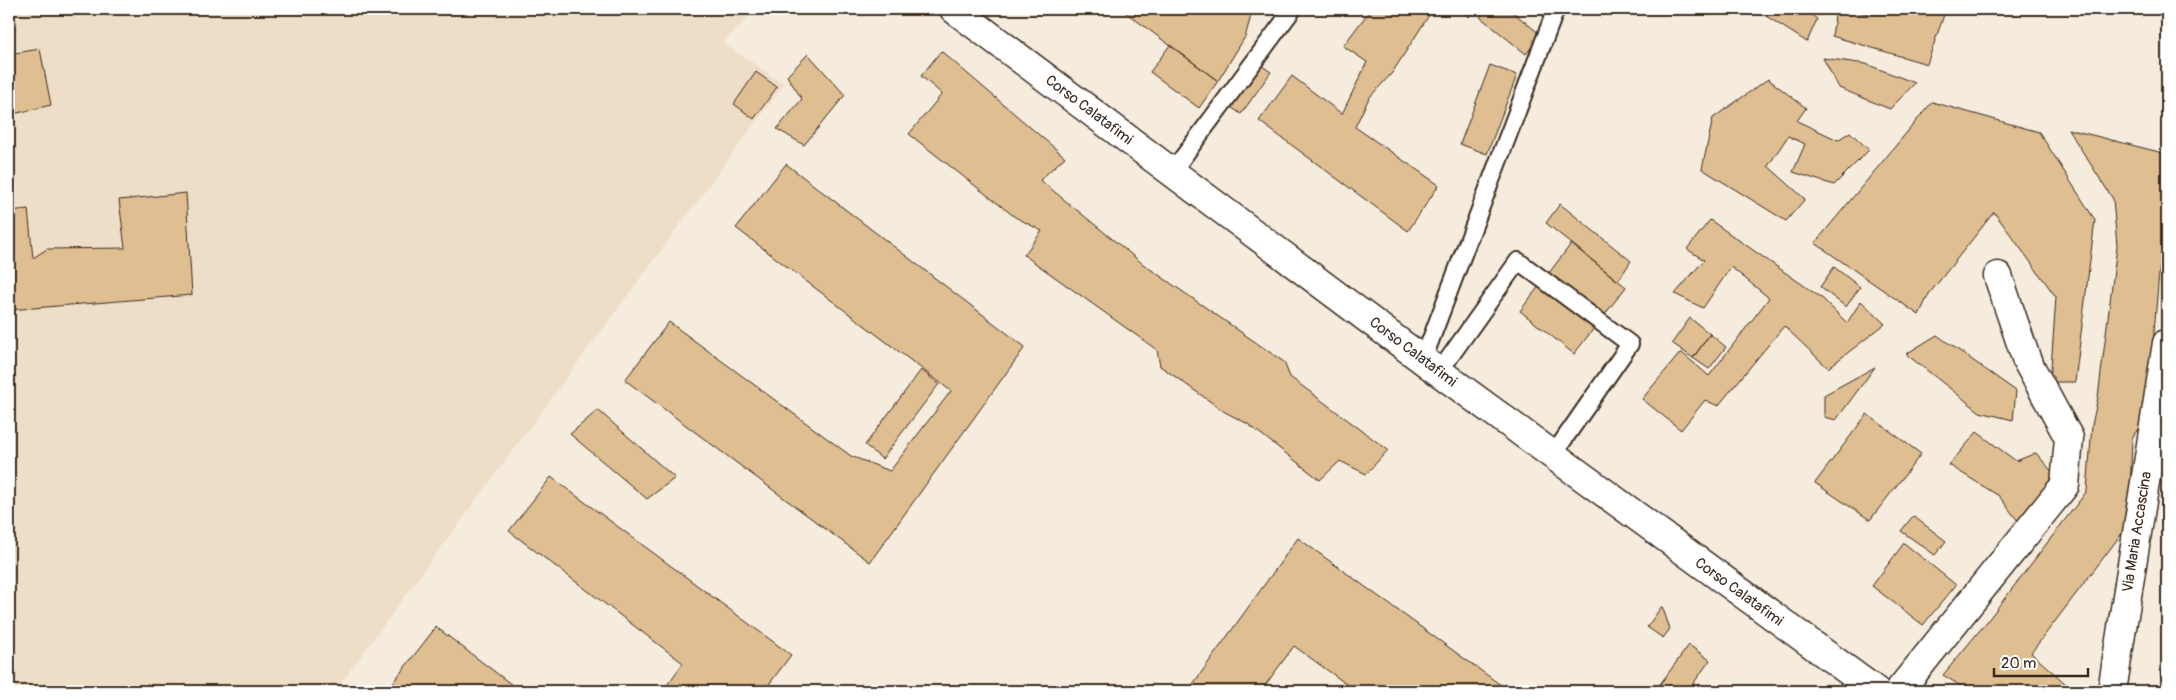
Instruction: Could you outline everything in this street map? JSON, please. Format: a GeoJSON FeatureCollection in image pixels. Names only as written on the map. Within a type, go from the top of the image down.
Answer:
{"type":"FeatureCollection","features":[{"type":"Feature","properties":{"kind":"main road","name":"Corso Calatafimi"},"geometry":{"type":"LineString","coordinates":[[954,9],[1431,366],[1876,691]]}},
{"type":"Feature","properties":{"kind":"main road"},"geometry":{"type":"LineString","coordinates":[[1899,691],[2065,485],[2068,438],[2027,362],[1998,276]]}},
{"type":"Feature","properties":{"kind":"main road","name":"Via Maria Accascina"},"geometry":{"type":"LineString","coordinates":[[2112,691],[2167,343]]}},
{"type":"Feature","properties":{"kind":"lane"},"geometry":{"type":"LineString","coordinates":[[1172,172],[1293,9]]}},
{"type":"Feature","properties":{"kind":"lane"},"geometry":{"type":"LineString","coordinates":[[1431,366],[1556,9]]}},
{"type":"Feature","properties":{"kind":"lane"},"geometry":{"type":"LineString","coordinates":[[1431,366],[1518,262],[1630,344],[1553,456]]}},
{"type":"Feature","properties":{"kind":"shaded area"},"geometry":{"type":"Polygon","coordinates":[[[9,9],[756,9],[723,43],[784,84],[335,691],[9,691],[9,9]]]}},
{"type":"Feature","properties":{"kind":"building"},"geometry":{"type":"Polygon","coordinates":[[[1121,9],[1253,9],[1245,37],[1218,81],[1121,9]]]}},
{"type":"Feature","properties":{"kind":"building"},"geometry":{"type":"Polygon","coordinates":[[[1371,9],[1433,9],[1392,73],[1369,98],[1355,127],[1439,185],[1408,231],[1259,121],[1292,76],[1342,114],[1367,62],[1343,46],[1371,9]]]}},
{"type":"Feature","properties":{"kind":"building"},"geometry":{"type":"Polygon","coordinates":[[[1458,9],[1475,9],[1469,17],[1458,9]]]}},
{"type":"Feature","properties":{"kind":"building"},"geometry":{"type":"Polygon","coordinates":[[[1487,9],[1509,9],[1541,35],[1526,54],[1480,17],[1487,9]]]}},
{"type":"Feature","properties":{"kind":"building"},"geometry":{"type":"Polygon","coordinates":[[[1772,9],[1804,9],[1817,19],[1807,42],[1766,16],[1772,9]]]}},
{"type":"Feature","properties":{"kind":"building"},"geometry":{"type":"Polygon","coordinates":[[[1836,9],[1846,9],[1868,14],[1871,9],[1946,9],[1927,64],[1832,36],[1836,9]]]}},
{"type":"Feature","properties":{"kind":"building"},"geometry":{"type":"Polygon","coordinates":[[[1170,45],[1218,81],[1199,108],[1150,72],[1170,45]]]}},
{"type":"Feature","properties":{"kind":"building"},"geometry":{"type":"Polygon","coordinates":[[[40,49],[51,105],[9,115],[9,54],[40,49]]]}},
{"type":"Feature","properties":{"kind":"building"},"geometry":{"type":"Polygon","coordinates":[[[941,51],[1065,157],[1040,180],[1143,264],[1284,362],[1290,377],[1388,450],[1366,474],[1340,461],[1320,480],[1248,424],[1225,412],[1160,366],[1157,350],[1024,255],[1042,231],[1015,217],[909,134],[942,94],[921,76],[941,51]]]}},
{"type":"Feature","properties":{"kind":"building"},"geometry":{"type":"Polygon","coordinates":[[[808,54],[845,95],[804,145],[777,129],[802,99],[787,76],[808,54]]]}},
{"type":"Feature","properties":{"kind":"building"},"geometry":{"type":"Polygon","coordinates":[[[1823,58],[1866,64],[1915,83],[1890,109],[1839,88],[1823,58]]]}},
{"type":"Feature","properties":{"kind":"building"},"geometry":{"type":"Polygon","coordinates":[[[1256,62],[1271,72],[1241,114],[1225,103],[1256,62]]]}},
{"type":"Feature","properties":{"kind":"building"},"geometry":{"type":"Polygon","coordinates":[[[1490,65],[1517,75],[1487,154],[1460,144],[1490,65]]]}},
{"type":"Feature","properties":{"kind":"building"},"geometry":{"type":"Polygon","coordinates":[[[756,72],[777,87],[754,119],[734,104],[756,72]]]}},
{"type":"Feature","properties":{"kind":"building"},"geometry":{"type":"Polygon","coordinates":[[[1768,79],[1806,108],[1797,121],[1838,140],[1850,132],[1869,150],[1834,185],[1793,172],[1805,144],[1788,136],[1768,166],[1805,199],[1786,221],[1702,169],[1713,118],[1768,79]]]}},
{"type":"Feature","properties":{"kind":"building"},"geometry":{"type":"Polygon","coordinates":[[[1932,102],[2039,132],[2095,220],[2075,382],[2050,382],[2056,297],[1994,212],[1929,294],[1919,315],[1815,243],[1932,102]]]}},
{"type":"Feature","properties":{"kind":"building"},"geometry":{"type":"Polygon","coordinates":[[[9,115],[13,138],[9,139],[9,115]]]}},
{"type":"Feature","properties":{"kind":"building"},"geometry":{"type":"Polygon","coordinates":[[[2068,129],[2167,154],[2167,222],[2159,273],[2147,415],[2132,438],[2129,524],[2031,653],[2074,691],[1969,691],[1943,675],[1985,624],[2087,491],[2092,425],[2098,397],[2117,246],[2113,199],[2068,129]]]}},
{"type":"Feature","properties":{"kind":"building"},"geometry":{"type":"Polygon","coordinates":[[[786,164],[1025,347],[870,562],[625,380],[669,322],[851,456],[890,471],[951,391],[736,228],[786,164]]]}},
{"type":"Feature","properties":{"kind":"building"},"geometry":{"type":"Polygon","coordinates":[[[186,193],[192,295],[9,310],[9,211],[28,209],[33,258],[47,249],[125,248],[119,200],[186,193]]]}},
{"type":"Feature","properties":{"kind":"building"},"geometry":{"type":"Polygon","coordinates":[[[1560,204],[1631,261],[1618,281],[1546,223],[1560,204]]]}},
{"type":"Feature","properties":{"kind":"building"},"geometry":{"type":"Polygon","coordinates":[[[1710,220],[1823,299],[1847,323],[1861,301],[1885,324],[1828,368],[1784,326],[1718,406],[1705,400],[1681,430],[1642,399],[1681,352],[1709,376],[1769,298],[1731,267],[1703,308],[1675,294],[1704,260],[1687,249],[1710,220]]]}},
{"type":"Feature","properties":{"kind":"building"},"geometry":{"type":"Polygon","coordinates":[[[1571,244],[1626,287],[1574,354],[1520,311],[1571,244]]]}},
{"type":"Feature","properties":{"kind":"building"},"geometry":{"type":"Polygon","coordinates":[[[1834,267],[1860,287],[1846,307],[1820,287],[1834,267]]]}},
{"type":"Feature","properties":{"kind":"building"},"geometry":{"type":"Polygon","coordinates":[[[1690,318],[1710,334],[1693,358],[1672,343],[1690,318]]]}},
{"type":"Feature","properties":{"kind":"building"},"geometry":{"type":"Polygon","coordinates":[[[1710,334],[1726,347],[1709,369],[1693,358],[1710,334]]]}},
{"type":"Feature","properties":{"kind":"building"},"geometry":{"type":"Polygon","coordinates":[[[1937,335],[2016,391],[2013,420],[1980,412],[1906,354],[1937,335]]]}},
{"type":"Feature","properties":{"kind":"building"},"geometry":{"type":"Polygon","coordinates":[[[1875,367],[1836,420],[1824,417],[1824,395],[1875,367]]]}},
{"type":"Feature","properties":{"kind":"building"},"geometry":{"type":"Polygon","coordinates":[[[921,370],[939,384],[882,459],[865,445],[921,370]]]}},
{"type":"Feature","properties":{"kind":"building"},"geometry":{"type":"Polygon","coordinates":[[[598,410],[675,478],[647,499],[570,434],[598,410]]]}},
{"type":"Feature","properties":{"kind":"building"},"geometry":{"type":"Polygon","coordinates":[[[1867,414],[1921,454],[1870,520],[1815,483],[1867,414]]]}},
{"type":"Feature","properties":{"kind":"building"},"geometry":{"type":"Polygon","coordinates":[[[1977,432],[2016,461],[2036,453],[2055,475],[2018,521],[1999,496],[1949,465],[1977,432]]]}},
{"type":"Feature","properties":{"kind":"building"},"geometry":{"type":"Polygon","coordinates":[[[551,477],[791,655],[764,691],[663,691],[683,663],[509,531],[551,477]]]}},
{"type":"Feature","properties":{"kind":"building"},"geometry":{"type":"Polygon","coordinates":[[[1913,516],[1946,541],[1935,555],[1901,531],[1913,516]]]}},
{"type":"Feature","properties":{"kind":"building"},"geometry":{"type":"Polygon","coordinates":[[[1298,538],[1509,691],[1356,691],[1294,646],[1261,691],[1188,691],[1298,538]]]}},
{"type":"Feature","properties":{"kind":"building"},"geometry":{"type":"Polygon","coordinates":[[[1904,543],[1956,585],[1923,625],[1872,586],[1904,543]]]}},
{"type":"Feature","properties":{"kind":"building"},"geometry":{"type":"Polygon","coordinates":[[[1662,606],[1670,629],[1663,638],[1647,627],[1662,606]]]}},
{"type":"Feature","properties":{"kind":"building"},"geometry":{"type":"Polygon","coordinates":[[[436,627],[520,691],[398,691],[391,685],[436,627]]]}},
{"type":"Feature","properties":{"kind":"building"},"geometry":{"type":"Polygon","coordinates":[[[1689,645],[1710,660],[1688,691],[1655,691],[1689,645]]]}},
{"type":"Feature","properties":{"kind":"building"},"geometry":{"type":"Polygon","coordinates":[[[2167,666],[2167,681],[2160,675],[2167,666]]]}}]}
